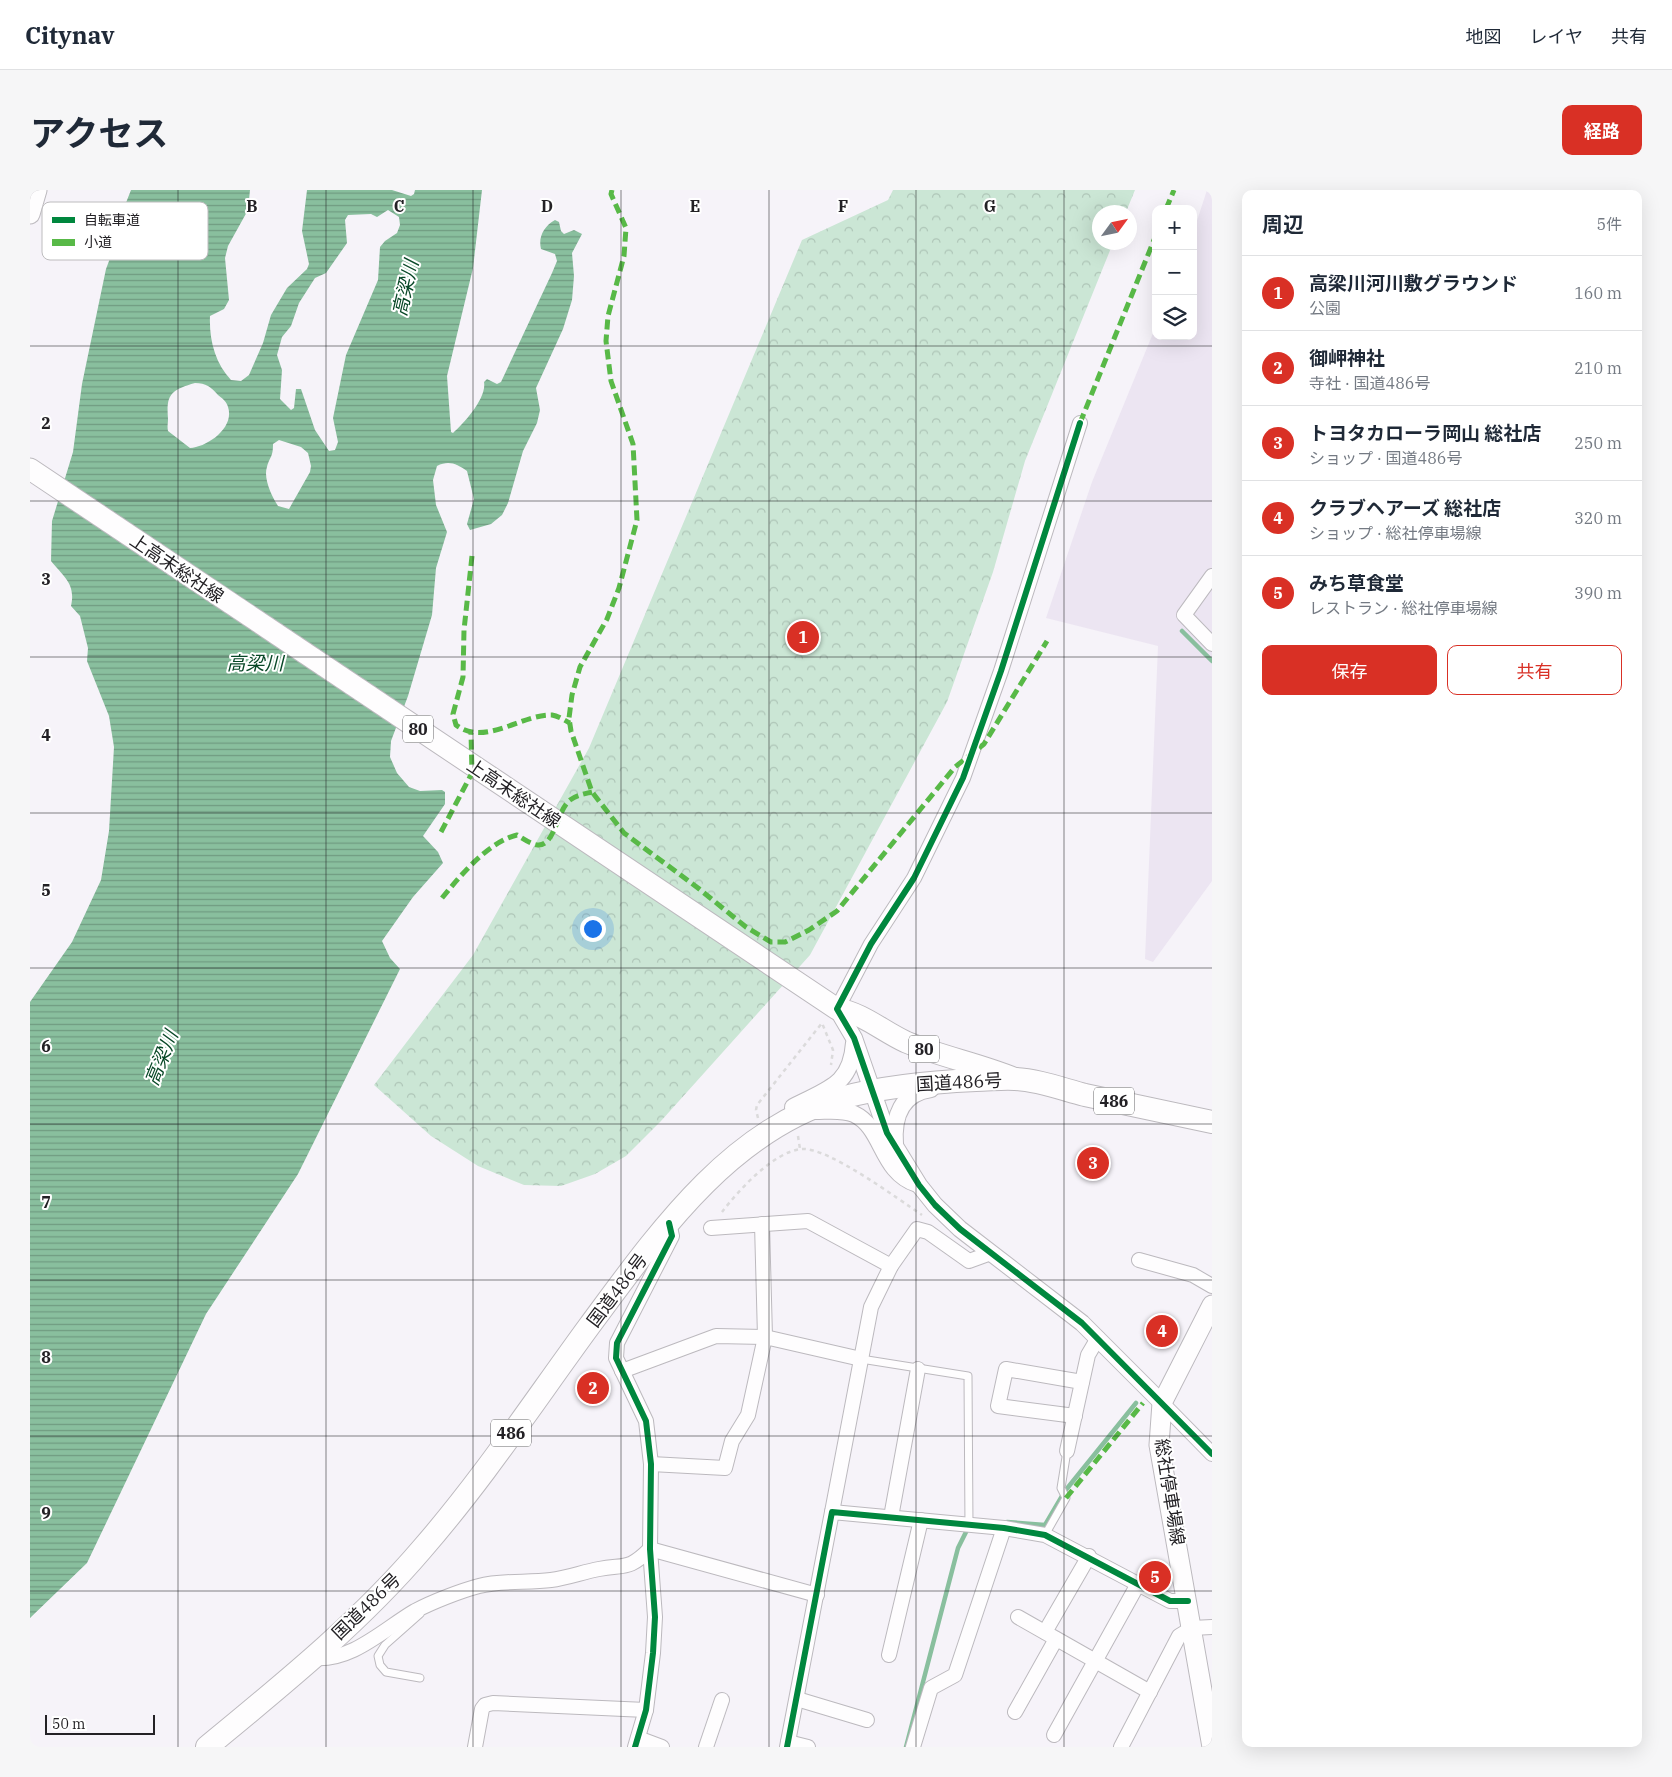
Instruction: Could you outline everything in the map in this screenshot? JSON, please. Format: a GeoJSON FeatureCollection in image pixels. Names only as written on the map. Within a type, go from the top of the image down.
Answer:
{"type":"FeatureCollection","features":[{"type":"Feature","properties":{"kind":"highway","name":"国道486号"},"geometry":{"type":"LineString","coordinates":[[207,1747],[312,1658],[374,1601],[424,1547],[450,1515],[617,1288],[669,1224],[712,1176],[770,1132],[804,1112],[838,1099],[872,1090],[903,1085],[1016,1079],[1212,1122]]}},
{"type":"Feature","properties":{"kind":"main road"},"geometry":{"type":"LineString","coordinates":[[30,214],[37,190]]}},
{"type":"Feature","properties":{"kind":"main road","name":"上高末総社線"},"geometry":{"type":"LineString","coordinates":[[30,469],[838,1009],[855,1012],[896,1036],[925,1049],[986,1066],[1016,1079]]}},
{"type":"Feature","properties":{"kind":"main road","name":"総社停車場線"},"geometry":{"type":"LineString","coordinates":[[1212,1306],[1162,1403],[1159,1445],[1188,1601],[1212,1747]]}},
{"type":"Feature","properties":{"kind":"street"},"geometry":{"type":"LineString","coordinates":[[1080,423],[1001,671],[963,778],[914,878],[871,944],[838,1009],[854,1038],[895,1147],[919,1185],[947,1217],[1082,1323],[1212,1454]]}},
{"type":"Feature","properties":{"kind":"street"},"geometry":{"type":"LineString","coordinates":[[1212,576],[1184,615],[1212,644]]}},
{"type":"Feature","properties":{"kind":"street"},"geometry":{"type":"LineString","coordinates":[[770,1132],[785,1111],[842,1080],[849,1070],[853,1058],[854,1038]]}},
{"type":"Feature","properties":{"kind":"street"},"geometry":{"type":"LineString","coordinates":[[895,1147],[894,1129],[897,1116],[907,1099],[922,1090],[943,1087],[957,1081]]}},
{"type":"Feature","properties":{"kind":"street"},"geometry":{"type":"LineString","coordinates":[[804,1112],[843,1111],[855,1115],[872,1131],[894,1170],[904,1180],[919,1185]]}},
{"type":"Feature","properties":{"kind":"street"},"geometry":{"type":"LineString","coordinates":[[711,1228],[808,1221],[891,1266]]}},
{"type":"Feature","properties":{"kind":"street"},"geometry":{"type":"LineString","coordinates":[[662,1747],[636,1743],[646,1710],[654,1617],[650,1549],[651,1464],[646,1421],[616,1358],[617,1343],[672,1236],[669,1224]]}},
{"type":"Feature","properties":{"kind":"street"},"geometry":{"type":"LineString","coordinates":[[651,1464],[725,1468],[732,1441],[748,1415],[765,1337],[762,1224]]}},
{"type":"Feature","properties":{"kind":"street"},"geometry":{"type":"LineString","coordinates":[[808,1747],[788,1744],[870,1307],[891,1266],[916,1228],[928,1232],[969,1261],[991,1253]]}},
{"type":"Feature","properties":{"kind":"street"},"geometry":{"type":"LineString","coordinates":[[1139,1260],[1193,1275],[1212,1286]]}},
{"type":"Feature","properties":{"kind":"street"},"geometry":{"type":"LineString","coordinates":[[622,1371],[716,1336],[765,1337],[861,1359]]}},
{"type":"Feature","properties":{"kind":"street"},"geometry":{"type":"LineString","coordinates":[[1067,1451],[1088,1355],[1098,1338]]}},
{"type":"Feature","properties":{"kind":"street"},"geometry":{"type":"LineString","coordinates":[[890,1517],[918,1369]]}},
{"type":"Feature","properties":{"kind":"street"},"geometry":{"type":"LineString","coordinates":[[1075,1416],[998,1406],[1006,1369],[1082,1382]]}},
{"type":"Feature","properties":{"kind":"street"},"geometry":{"type":"LineString","coordinates":[[832,1512],[969,1524],[1044,1535],[1089,1556],[1170,1601],[1188,1601]]}},
{"type":"Feature","properties":{"kind":"street"},"geometry":{"type":"LineString","coordinates":[[889,1655],[921,1520]]}},
{"type":"Feature","properties":{"kind":"street"},"geometry":{"type":"LineString","coordinates":[[913,1747],[931,1688],[955,1675],[1004,1528]]}},
{"type":"Feature","properties":{"kind":"street"},"geometry":{"type":"LineString","coordinates":[[312,1658],[323,1659],[356,1648],[427,1606],[479,1586],[553,1580],[600,1569],[623,1568],[641,1558],[650,1549]]}},
{"type":"Feature","properties":{"kind":"street"},"geometry":{"type":"LineString","coordinates":[[650,1549],[817,1595]]}},
{"type":"Feature","properties":{"kind":"street"},"geometry":{"type":"LineString","coordinates":[[1015,1712],[1089,1556]]}},
{"type":"Feature","properties":{"kind":"street"},"geometry":{"type":"LineString","coordinates":[[1054,1736],[1138,1584]]}},
{"type":"Feature","properties":{"kind":"street"},"geometry":{"type":"LineString","coordinates":[[1018,1617],[1150,1692]]}},
{"type":"Feature","properties":{"kind":"street"},"geometry":{"type":"LineString","coordinates":[[1120,1747],[1179,1636],[1192,1628],[1212,1627]]}},
{"type":"Feature","properties":{"kind":"street"},"geometry":{"type":"LineString","coordinates":[[797,1699],[867,1720]]}},
{"type":"Feature","properties":{"kind":"street"},"geometry":{"type":"LineString","coordinates":[[706,1747],[722,1700]]}},
{"type":"Feature","properties":{"kind":"street"},"geometry":{"type":"LineString","coordinates":[[476,1747],[482,1709],[485,1705],[493,1703],[646,1710]]}},
{"type":"Feature","properties":{"kind":"lane"},"geometry":{"type":"LineString","coordinates":[[861,1359],[968,1376],[969,1524]]}},
{"type":"Feature","properties":{"kind":"lane"},"geometry":{"type":"LineString","coordinates":[[1044,1535],[1066,1498],[1063,1494],[1067,1451]]}},
{"type":"Feature","properties":{"kind":"lane"},"geometry":{"type":"LineString","coordinates":[[420,1678],[386,1672],[380,1665],[378,1656],[385,1645],[427,1606]]}},
{"type":"Feature","properties":{"kind":"path"},"geometry":{"type":"LineString","coordinates":[[770,1132],[756,1114],[757,1105],[822,1023],[833,1050],[833,1058],[826,1071]]}},
{"type":"Feature","properties":{"kind":"path"},"geometry":{"type":"LineString","coordinates":[[798,1135],[800,1149]]}},
{"type":"Feature","properties":{"kind":"path"},"geometry":{"type":"LineString","coordinates":[[711,1228],[752,1177],[773,1162],[800,1149],[807,1149],[830,1157],[926,1218]]}},
{"type":"Feature","properties":{"kind":"shaded area"},"geometry":{"type":"Polygon","coordinates":[[[1207,190],[1212,190],[1212,881],[1153,962],[1145,959],[1158,646],[1046,618],[1092,482],[1152,336],[1152,340],[1197,340],[1197,221],[1207,190]]]}},
{"type":"Feature","properties":{"kind":"green space"},"geometry":{"type":"Polygon","coordinates":[[[893,190],[1135,190],[1129,205],[1092,205],[1092,250],[1110,250],[1025,461],[993,572],[947,702],[810,955],[661,1121],[626,1156],[595,1174],[561,1186],[524,1185],[478,1166],[431,1136],[374,1085],[473,955],[589,748],[802,240],[888,200],[893,190]]]}},
{"type":"Feature","properties":{"kind":"water","name":"高梁川"},"geometry":{"type":"Polygon","coordinates":[[[131,190],[250,190],[248,210],[228,246],[225,258],[229,300],[224,309],[210,316],[212,342],[217,359],[231,380],[241,381],[249,375],[263,343],[271,315],[287,288],[307,269],[309,264],[302,231],[307,190],[392,190],[411,196],[415,190],[482,190],[473,268],[447,376],[451,432],[453,433],[478,403],[484,388],[484,382],[487,379],[497,384],[501,382],[552,273],[557,261],[555,254],[541,249],[540,245],[541,236],[545,229],[555,220],[559,222],[561,231],[564,234],[574,230],[582,234],[572,253],[574,276],[572,300],[563,329],[536,388],[540,410],[537,423],[523,451],[508,503],[502,515],[491,524],[470,530],[467,524],[474,499],[467,471],[453,464],[441,464],[437,466],[433,480],[436,505],[447,532],[436,568],[432,615],[408,696],[391,741],[390,757],[397,773],[409,787],[420,791],[442,790],[445,792],[445,804],[423,836],[438,852],[443,863],[413,897],[382,941],[390,958],[400,969],[298,1174],[206,1314],[87,1563],[30,1618],[30,1002],[72,942],[101,880],[109,831],[114,747],[109,716],[87,661],[88,648],[80,616],[71,606],[72,592],[70,586],[51,561],[52,521],[73,452],[82,384],[109,260],[208,260],[208,202],[126,202],[131,190]],[[388,210],[377,217],[371,214],[348,215],[345,220],[347,243],[326,273],[315,278],[299,303],[291,326],[282,337],[277,355],[282,370],[280,399],[291,410],[294,408],[296,389],[301,389],[315,430],[329,451],[335,450],[338,442],[333,418],[346,355],[378,280],[380,247],[397,233],[400,225],[399,217],[388,210]],[[195,383],[175,391],[169,398],[168,404],[168,431],[190,448],[204,444],[218,435],[224,429],[229,415],[227,403],[223,399],[211,388],[195,383]],[[279,440],[273,444],[266,476],[271,493],[278,506],[289,509],[310,472],[311,466],[308,453],[301,447],[279,440]]]}},
{"type":"Feature","properties":{"kind":"waterway"},"geometry":{"type":"LineString","coordinates":[[1182,631],[1212,661]]}},
{"type":"Feature","properties":{"kind":"waterway"},"geometry":{"type":"LineString","coordinates":[[1007,1522],[1045,1525],[1065,1491],[1136,1403]]}},
{"type":"Feature","properties":{"kind":"waterway"},"geometry":{"type":"LineString","coordinates":[[906,1747],[958,1548],[968,1528]]}},
{"type":"Feature","properties":{"kind":"marked path"},"geometry":{"type":"LineString","coordinates":[[612,190],[611,194],[626,228],[624,256],[608,316],[606,341],[611,381],[633,444],[637,520],[619,588],[607,619],[580,667],[572,695],[569,718],[571,731],[592,792],[624,833],[698,888],[746,927],[771,942],[785,942],[809,930],[837,911],[955,767],[984,744],[1047,641]]}},
{"type":"Feature","properties":{"kind":"marked path"},"geometry":{"type":"LineString","coordinates":[[1168,205],[1174,190]]}},
{"type":"Feature","properties":{"kind":"marked path"},"geometry":{"type":"LineString","coordinates":[[1080,423],[1152,245]]}},
{"type":"Feature","properties":{"kind":"marked path"},"geometry":{"type":"LineString","coordinates":[[472,556],[464,630],[463,677],[453,714],[456,725],[467,731],[479,733],[503,728],[540,716],[552,715],[570,723]]}},
{"type":"Feature","properties":{"kind":"marked path"},"geometry":{"type":"LineString","coordinates":[[441,832],[472,773],[471,733]]}},
{"type":"Feature","properties":{"kind":"marked path"},"geometry":{"type":"LineString","coordinates":[[442,898],[475,861],[485,852],[506,839],[517,835],[533,844],[544,844],[552,834],[562,811],[570,800],[592,792]]}},
{"type":"Feature","properties":{"kind":"marked path"},"geometry":{"type":"LineString","coordinates":[[1066,1498],[1143,1403]]}},
{"type":"Feature","properties":{"kind":"cycle path"},"geometry":{"type":"LineString","coordinates":[[1080,423],[1001,671],[963,778],[914,878],[871,944],[837,1009],[854,1038],[887,1133],[919,1185],[935,1205],[960,1229],[1082,1323],[1212,1454]]}},
{"type":"Feature","properties":{"kind":"cycle path"},"geometry":{"type":"LineString","coordinates":[[635,1747],[646,1710],[653,1653],[655,1617],[650,1549],[651,1464],[646,1421],[616,1358],[617,1343],[672,1236],[669,1223]]}},
{"type":"Feature","properties":{"kind":"cycle path"},"geometry":{"type":"LineString","coordinates":[[787,1747],[832,1512],[1004,1528],[1045,1535],[1170,1601],[1188,1601]]}},
{"type":"Feature","properties":{"kind":"place","name":"高梁川河川敷グラウンド"},"geometry":{"type":"Point","coordinates":[803,637]}},
{"type":"Feature","properties":{"kind":"place","name":"トヨタカローラ岡山 総社店"},"geometry":{"type":"Point","coordinates":[1093,1163]}},
{"type":"Feature","properties":{"kind":"place","name":"クラブヘアーズ 総社店"},"geometry":{"type":"Point","coordinates":[1162,1331]}},
{"type":"Feature","properties":{"kind":"place","name":"御岬神社"},"geometry":{"type":"Point","coordinates":[593,1388]}},
{"type":"Feature","properties":{"kind":"place","name":"みち草食堂"},"geometry":{"type":"Point","coordinates":[1155,1577]}}]}
